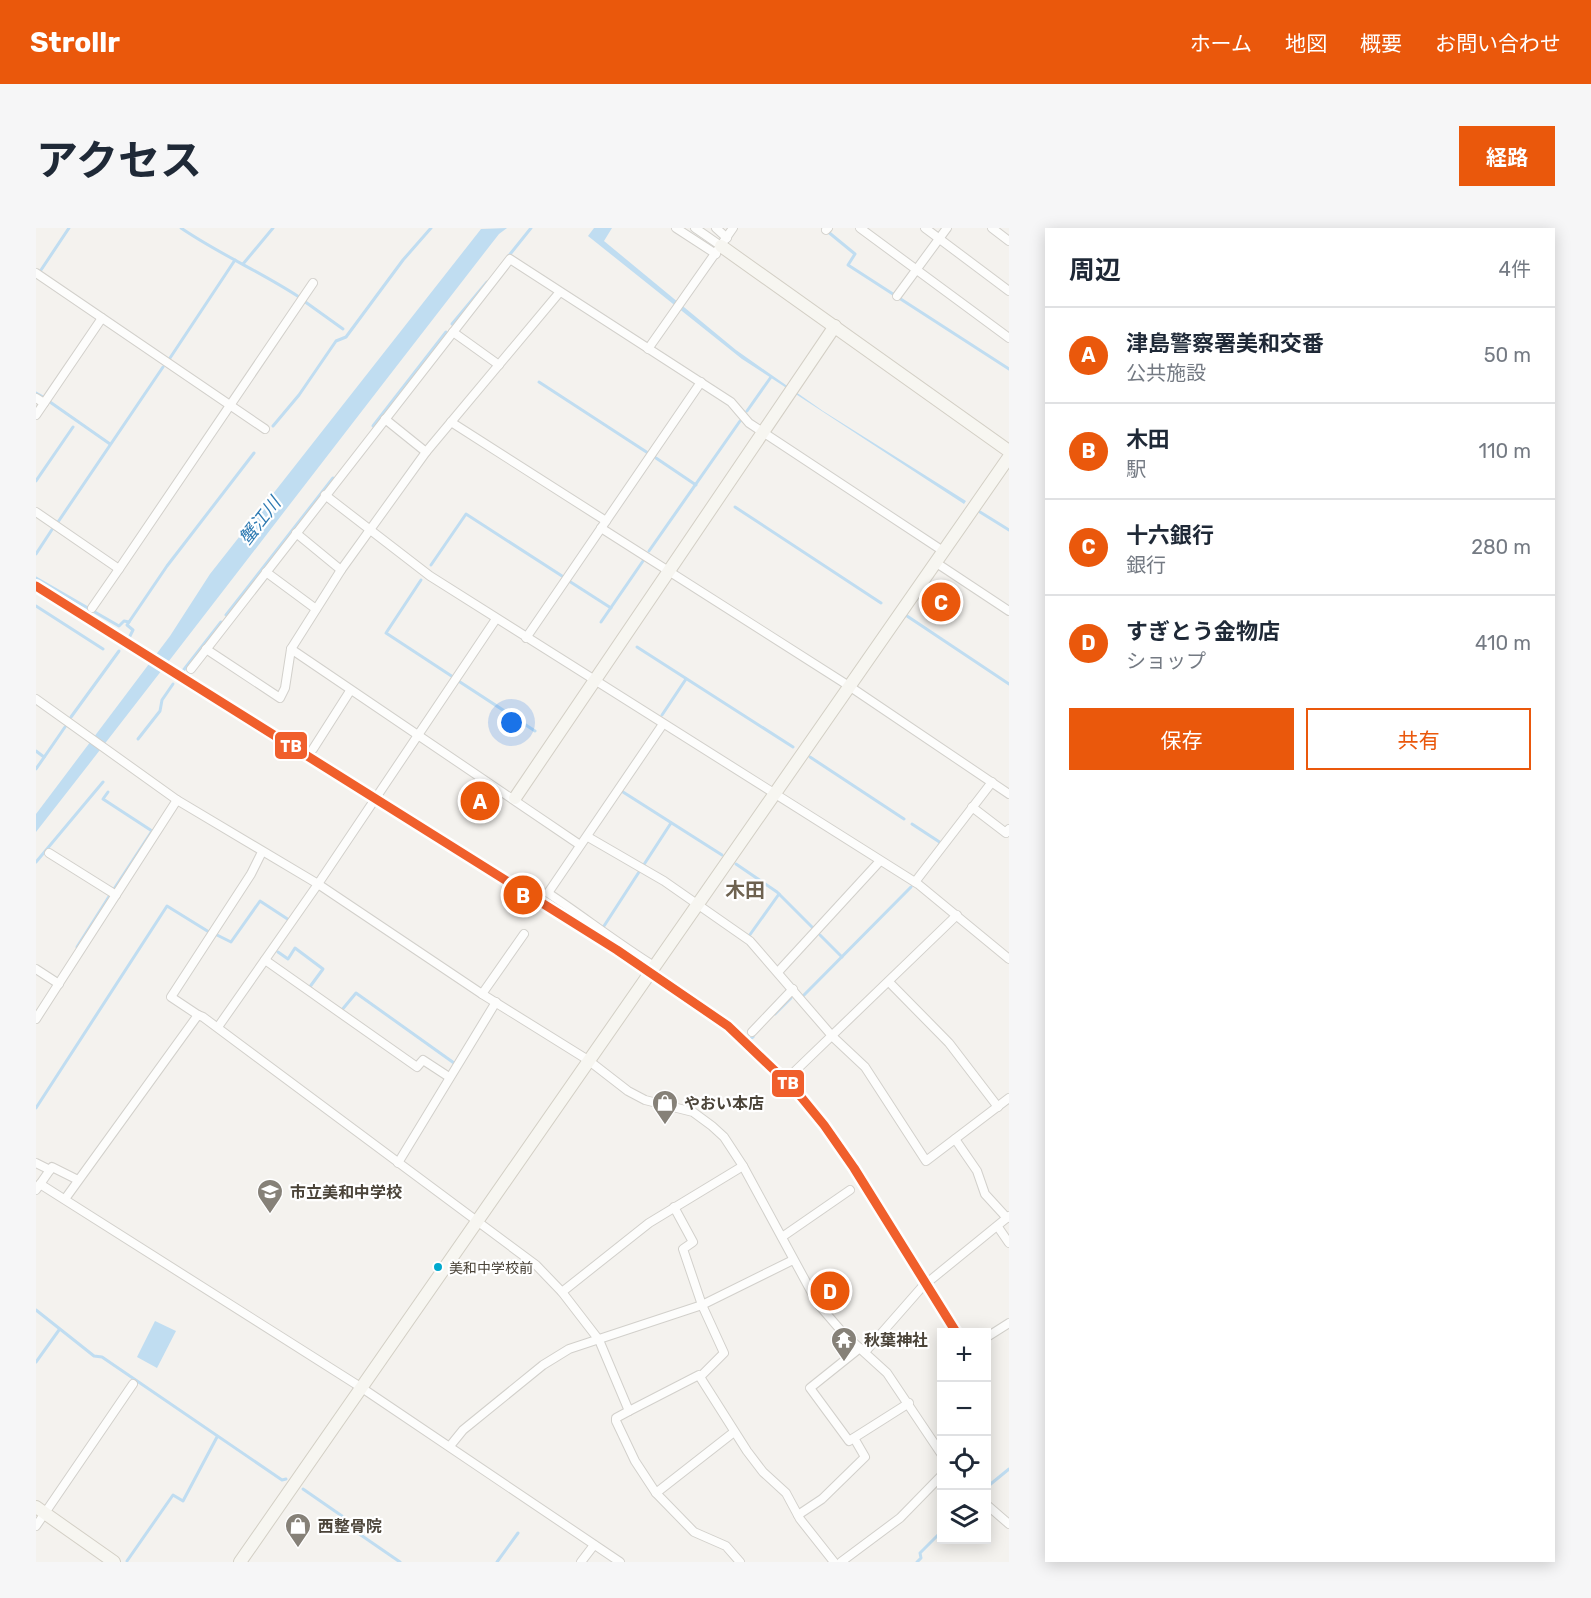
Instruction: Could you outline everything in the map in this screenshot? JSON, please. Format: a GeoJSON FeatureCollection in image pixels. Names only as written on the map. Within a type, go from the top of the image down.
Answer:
{"type":"FeatureCollection","features":[{"type":"Feature","properties":{"kind":"street"},"geometry":{"type":"LineString","coordinates":[[676,228],[721,246]]}},
{"type":"Feature","properties":{"kind":"street"},"geometry":{"type":"LineString","coordinates":[[695,228],[1009,451]]}},
{"type":"Feature","properties":{"kind":"street"},"geometry":{"type":"LineString","coordinates":[[716,228],[721,246]]}},
{"type":"Feature","properties":{"kind":"street"},"geometry":{"type":"LineString","coordinates":[[648,349],[733,228]]}},
{"type":"Feature","properties":{"kind":"street"},"geometry":{"type":"LineString","coordinates":[[860,228],[1009,338]]}},
{"type":"Feature","properties":{"kind":"street"},"geometry":{"type":"LineString","coordinates":[[925,228],[1009,291]]}},
{"type":"Feature","properties":{"kind":"street"},"geometry":{"type":"LineString","coordinates":[[897,296],[947,228]]}},
{"type":"Feature","properties":{"kind":"street"},"geometry":{"type":"LineString","coordinates":[[992,228],[1009,241]]}},
{"type":"Feature","properties":{"kind":"street"},"geometry":{"type":"LineString","coordinates":[[191,669],[510,259],[559,293],[731,402],[749,423],[939,557],[1009,611]]}},
{"type":"Feature","properties":{"kind":"street"},"geometry":{"type":"LineString","coordinates":[[36,273],[265,429]]}},
{"type":"Feature","properties":{"kind":"street"},"geometry":{"type":"LineString","coordinates":[[92,608],[313,283]]}},
{"type":"Feature","properties":{"kind":"street"},"geometry":{"type":"LineString","coordinates":[[206,649],[279,698],[285,688],[291,649],[341,570],[426,452],[559,293]]}},
{"type":"Feature","properties":{"kind":"street"},"geometry":{"type":"LineString","coordinates":[[36,415],[40,401],[102,318]]}},
{"type":"Feature","properties":{"kind":"street"},"geometry":{"type":"LineString","coordinates":[[515,798],[835,326]]}},
{"type":"Feature","properties":{"kind":"street"},"geometry":{"type":"LineString","coordinates":[[453,332],[499,365]]}},
{"type":"Feature","properties":{"kind":"street"},"geometry":{"type":"LineString","coordinates":[[526,638],[701,382]]}},
{"type":"Feature","properties":{"kind":"street"},"geometry":{"type":"LineString","coordinates":[[385,419],[426,452]]}},
{"type":"Feature","properties":{"kind":"street"},"geometry":{"type":"LineString","coordinates":[[451,422],[669,571],[849,686],[1009,794]]}},
{"type":"Feature","properties":{"kind":"street"},"geometry":{"type":"LineString","coordinates":[[240,1562],[1009,457]]}},
{"type":"Feature","properties":{"kind":"street"},"geometry":{"type":"LineString","coordinates":[[325,495],[430,576],[915,882],[1009,959]]}},
{"type":"Feature","properties":{"kind":"street"},"geometry":{"type":"LineString","coordinates":[[36,512],[119,569]]}},
{"type":"Feature","properties":{"kind":"street"},"geometry":{"type":"LineString","coordinates":[[296,533],[341,570]]}},
{"type":"Feature","properties":{"kind":"street"},"geometry":{"type":"LineString","coordinates":[[266,572],[316,609]]}},
{"type":"Feature","properties":{"kind":"street"},"geometry":{"type":"LineString","coordinates":[[218,1027],[318,884],[496,619]]}},
{"type":"Feature","properties":{"kind":"street"},"geometry":{"type":"LineString","coordinates":[[291,649],[350,691],[515,798],[580,845]]}},
{"type":"Feature","properties":{"kind":"street"},"geometry":{"type":"LineString","coordinates":[[312,749],[350,691]]}},
{"type":"Feature","properties":{"kind":"street"},"geometry":{"type":"LineString","coordinates":[[36,699],[177,801],[318,884],[482,994],[588,1060],[628,1091],[645,1100],[693,1112],[724,1137],[818,1304],[887,1373],[937,1447]]}},
{"type":"Feature","properties":{"kind":"street"},"geometry":{"type":"LineString","coordinates":[[654,966],[613,940],[601,928],[548,893],[663,724]]}},
{"type":"Feature","properties":{"kind":"street"},"geometry":{"type":"LineString","coordinates":[[915,882],[992,782]]}},
{"type":"Feature","properties":{"kind":"street"},"geometry":{"type":"LineString","coordinates":[[36,1019],[177,801]]}},
{"type":"Feature","properties":{"kind":"street"},"geometry":{"type":"LineString","coordinates":[[972,807],[1006,833],[1009,829]]}},
{"type":"Feature","properties":{"kind":"street"},"geometry":{"type":"LineString","coordinates":[[588,837],[698,903],[750,941],[833,1037],[865,1067],[926,1161],[1009,1099]]}},
{"type":"Feature","properties":{"kind":"street"},"geometry":{"type":"LineString","coordinates":[[262,852],[251,874],[171,997],[218,1027],[536,1265],[562,1292],[599,1340],[629,1411]]}},
{"type":"Feature","properties":{"kind":"street"},"geometry":{"type":"LineString","coordinates":[[49,853],[116,895]]}},
{"type":"Feature","properties":{"kind":"street"},"geometry":{"type":"LineString","coordinates":[[778,972],[880,861]]}},
{"type":"Feature","properties":{"kind":"street"},"geometry":{"type":"LineString","coordinates":[[791,1075],[957,915]]}},
{"type":"Feature","properties":{"kind":"street"},"geometry":{"type":"LineString","coordinates":[[482,994],[524,934]]}},
{"type":"Feature","properties":{"kind":"street"},"geometry":{"type":"LineString","coordinates":[[265,960],[417,1067],[423,1060],[449,1077]]}},
{"type":"Feature","properties":{"kind":"street"},"geometry":{"type":"LineString","coordinates":[[36,969],[59,984]]}},
{"type":"Feature","properties":{"kind":"street"},"geometry":{"type":"LineString","coordinates":[[889,982],[949,1043],[998,1107]]}},
{"type":"Feature","properties":{"kind":"street"},"geometry":{"type":"LineString","coordinates":[[752,1032],[793,990]]}},
{"type":"Feature","properties":{"kind":"street"},"geometry":{"type":"LineString","coordinates":[[398,1163],[496,1002]]}},
{"type":"Feature","properties":{"kind":"street"},"geometry":{"type":"LineString","coordinates":[[65,1198],[198,1015]]}},
{"type":"Feature","properties":{"kind":"street"},"geometry":{"type":"LineString","coordinates":[[909,1403],[849,1441],[810,1388],[862,1350],[922,1287],[1008,1217],[985,1194],[977,1171],[955,1139]]}},
{"type":"Feature","properties":{"kind":"street"},"geometry":{"type":"LineString","coordinates":[[36,1163],[50,1170]]}},
{"type":"Feature","properties":{"kind":"street"},"geometry":{"type":"LineString","coordinates":[[562,1292],[649,1223],[742,1166]]}},
{"type":"Feature","properties":{"kind":"street"},"geometry":{"type":"LineString","coordinates":[[78,1180],[52,1167],[38,1187],[65,1198],[362,1388],[620,1562]]}},
{"type":"Feature","properties":{"kind":"street"},"geometry":{"type":"LineString","coordinates":[[782,1237],[850,1190]]}},
{"type":"Feature","properties":{"kind":"street"},"geometry":{"type":"LineString","coordinates":[[675,1207],[693,1242],[683,1249],[702,1305],[724,1353],[700,1377],[699,1375],[629,1411],[616,1418],[616,1421],[635,1461],[656,1493],[694,1532],[726,1546],[740,1562]]}},
{"type":"Feature","properties":{"kind":"street"},"geometry":{"type":"LineString","coordinates":[[998,1227],[1009,1243]]}},
{"type":"Feature","properties":{"kind":"street"},"geometry":{"type":"LineString","coordinates":[[450,1446],[463,1430],[543,1365],[569,1349],[702,1305],[793,1260]]}},
{"type":"Feature","properties":{"kind":"street"},"geometry":{"type":"LineString","coordinates":[[991,1334],[1009,1323]]}},
{"type":"Feature","properties":{"kind":"street"},"geometry":{"type":"LineString","coordinates":[[700,1377],[734,1432],[763,1472],[786,1493],[798,1515],[834,1562]]}},
{"type":"Feature","properties":{"kind":"street"},"geometry":{"type":"LineString","coordinates":[[36,1526],[40,1510],[133,1384]]}},
{"type":"Feature","properties":{"kind":"street"},"geometry":{"type":"LineString","coordinates":[[656,1493],[734,1432]]}},
{"type":"Feature","properties":{"kind":"street"},"geometry":{"type":"LineString","coordinates":[[798,1515],[822,1499],[865,1456],[854,1438]]}},
{"type":"Feature","properties":{"kind":"street"},"geometry":{"type":"LineString","coordinates":[[841,1562],[900,1518],[926,1488],[937,1479]]}},
{"type":"Feature","properties":{"kind":"street"},"geometry":{"type":"LineString","coordinates":[[991,1508],[1009,1524]]}},
{"type":"Feature","properties":{"kind":"street"},"geometry":{"type":"LineString","coordinates":[[40,1510],[114,1562]]}},
{"type":"Feature","properties":{"kind":"street"},"geometry":{"type":"LineString","coordinates":[[581,1562],[594,1545]]}},
{"type":"Feature","properties":{"kind":"water","name":"蟹江川"},"geometry":{"type":"Polygon","coordinates":[[[507,228],[499,234],[36,832],[36,814],[170,636],[210,574],[481,229],[507,228]]]}},
{"type":"Feature","properties":{"kind":"water"},"geometry":{"type":"Polygon","coordinates":[[[594,228],[612,228],[604,241],[736,350],[823,411],[966,501],[964,504],[742,359],[588,236],[594,228]]]}},
{"type":"Feature","properties":{"kind":"water"},"geometry":{"type":"Polygon","coordinates":[[[155,1321],[176,1331],[157,1368],[137,1357],[155,1321]]]}},
{"type":"Feature","properties":{"kind":"waterway"},"geometry":{"type":"LineString","coordinates":[[41,270],[69,228]]}},
{"type":"Feature","properties":{"kind":"waterway"},"geometry":{"type":"LineString","coordinates":[[181,228],[299,297]]}},
{"type":"Feature","properties":{"kind":"waterway"},"geometry":{"type":"LineString","coordinates":[[243,264],[273,228]]}},
{"type":"Feature","properties":{"kind":"waterway"},"geometry":{"type":"LineString","coordinates":[[273,426],[299,395],[336,341],[346,337],[403,260],[431,228]]}},
{"type":"Feature","properties":{"kind":"waterway"},"geometry":{"type":"LineString","coordinates":[[507,258],[531,228]]}},
{"type":"Feature","properties":{"kind":"waterway"},"geometry":{"type":"LineString","coordinates":[[827,231],[855,254],[848,265],[1009,369]]}},
{"type":"Feature","properties":{"kind":"waterway"},"geometry":{"type":"LineString","coordinates":[[170,358],[235,260]]}},
{"type":"Feature","properties":{"kind":"waterway"},"geometry":{"type":"LineString","coordinates":[[452,324],[487,282]]}},
{"type":"Feature","properties":{"kind":"waterway"},"geometry":{"type":"LineString","coordinates":[[304,301],[343,329]]}},
{"type":"Feature","properties":{"kind":"waterway"},"geometry":{"type":"LineString","coordinates":[[373,426],[446,332]]}},
{"type":"Feature","properties":{"kind":"waterway"},"geometry":{"type":"LineString","coordinates":[[58,522],[163,367]]}},
{"type":"Feature","properties":{"kind":"waterway"},"geometry":{"type":"LineString","coordinates":[[747,411],[771,377]]}},
{"type":"Feature","properties":{"kind":"waterway"},"geometry":{"type":"LineString","coordinates":[[539,382],[648,453]]}},
{"type":"Feature","properties":{"kind":"waterway"},"geometry":{"type":"LineString","coordinates":[[36,393],[43,397]]}},
{"type":"Feature","properties":{"kind":"waterway"},"geometry":{"type":"LineString","coordinates":[[50,402],[110,444]]}},
{"type":"Feature","properties":{"kind":"waterway"},"geometry":{"type":"LineString","coordinates":[[649,551],[740,421]]}},
{"type":"Feature","properties":{"kind":"waterway"},"geometry":{"type":"LineString","coordinates":[[36,481],[73,427]]}},
{"type":"Feature","properties":{"kind":"waterway"},"geometry":{"type":"LineString","coordinates":[[129,638],[133,630],[127,625],[129,622],[167,566],[254,453]]}},
{"type":"Feature","properties":{"kind":"waterway"},"geometry":{"type":"LineString","coordinates":[[656,458],[696,485]]}},
{"type":"Feature","properties":{"kind":"waterway"},"geometry":{"type":"LineString","coordinates":[[226,615],[333,478]]}},
{"type":"Feature","properties":{"kind":"waterway"},"geometry":{"type":"LineString","coordinates":[[735,507],[881,603]]}},
{"type":"Feature","properties":{"kind":"waterway"},"geometry":{"type":"LineString","coordinates":[[980,512],[1009,530]]}},
{"type":"Feature","properties":{"kind":"waterway"},"geometry":{"type":"LineString","coordinates":[[431,565],[466,514],[562,576]]}},
{"type":"Feature","properties":{"kind":"waterway"},"geometry":{"type":"LineString","coordinates":[[36,554],[53,528]]}},
{"type":"Feature","properties":{"kind":"waterway"},"geometry":{"type":"LineString","coordinates":[[601,622],[643,561]]}},
{"type":"Feature","properties":{"kind":"waterway"},"geometry":{"type":"LineString","coordinates":[[36,578],[119,626],[124,621],[129,622]]}},
{"type":"Feature","properties":{"kind":"waterway"},"geometry":{"type":"LineString","coordinates":[[421,580],[386,633],[453,677]]}},
{"type":"Feature","properties":{"kind":"waterway"},"geometry":{"type":"LineString","coordinates":[[569,581],[611,608]]}},
{"type":"Feature","properties":{"kind":"waterway"},"geometry":{"type":"LineString","coordinates":[[36,606],[103,649]]}},
{"type":"Feature","properties":{"kind":"waterway"},"geometry":{"type":"LineString","coordinates":[[907,616],[1009,684]]}},
{"type":"Feature","properties":{"kind":"waterway"},"geometry":{"type":"LineString","coordinates":[[182,672],[221,622]]}},
{"type":"Feature","properties":{"kind":"waterway"},"geometry":{"type":"LineString","coordinates":[[637,647],[793,747]]}},
{"type":"Feature","properties":{"kind":"waterway"},"geometry":{"type":"LineString","coordinates":[[71,717],[119,651]]}},
{"type":"Feature","properties":{"kind":"waterway"},"geometry":{"type":"LineString","coordinates":[[662,715],[686,679]]}},
{"type":"Feature","properties":{"kind":"waterway"},"geometry":{"type":"LineString","coordinates":[[460,682],[535,731]]}},
{"type":"Feature","properties":{"kind":"waterway"},"geometry":{"type":"LineString","coordinates":[[138,739],[160,711],[162,700],[173,684]]}},
{"type":"Feature","properties":{"kind":"waterway"},"geometry":{"type":"LineString","coordinates":[[36,769],[65,727]]}},
{"type":"Feature","properties":{"kind":"waterway"},"geometry":{"type":"LineString","coordinates":[[36,751],[44,757]]}},
{"type":"Feature","properties":{"kind":"waterway"},"geometry":{"type":"LineString","coordinates":[[810,757],[904,819]]}},
{"type":"Feature","properties":{"kind":"waterway"},"geometry":{"type":"LineString","coordinates":[[36,862],[103,782]]}},
{"type":"Feature","properties":{"kind":"waterway"},"geometry":{"type":"LineString","coordinates":[[108,792],[103,799],[152,831],[114,889]]}},
{"type":"Feature","properties":{"kind":"waterway"},"geometry":{"type":"LineString","coordinates":[[623,792],[722,855]]}},
{"type":"Feature","properties":{"kind":"waterway"},"geometry":{"type":"LineString","coordinates":[[643,866],[671,823]]}},
{"type":"Feature","properties":{"kind":"waterway"},"geometry":{"type":"LineString","coordinates":[[912,824],[941,843],[939,845]]}},
{"type":"Feature","properties":{"kind":"waterway"},"geometry":{"type":"LineString","coordinates":[[736,864],[777,892],[813,928]]}},
{"type":"Feature","properties":{"kind":"waterway"},"geometry":{"type":"LineString","coordinates":[[604,926],[639,872]]}},
{"type":"Feature","properties":{"kind":"waterway"},"geometry":{"type":"LineString","coordinates":[[804,995],[911,887]]}},
{"type":"Feature","properties":{"kind":"waterway"},"geometry":{"type":"LineString","coordinates":[[749,936],[779,894]]}},
{"type":"Feature","properties":{"kind":"waterway"},"geometry":{"type":"LineString","coordinates":[[77,947],[110,895]]}},
{"type":"Feature","properties":{"kind":"waterway"},"geometry":{"type":"LineString","coordinates":[[215,934],[231,942],[260,901],[289,920]]}},
{"type":"Feature","properties":{"kind":"waterway"},"geometry":{"type":"LineString","coordinates":[[36,1108],[167,906],[209,932]]}},
{"type":"Feature","properties":{"kind":"waterway"},"geometry":{"type":"LineString","coordinates":[[820,935],[842,957]]}},
{"type":"Feature","properties":{"kind":"waterway"},"geometry":{"type":"LineString","coordinates":[[278,952],[288,959],[295,948],[323,969],[309,988],[312,989]]}},
{"type":"Feature","properties":{"kind":"waterway"},"geometry":{"type":"LineString","coordinates":[[341,1011],[356,993],[454,1063]]}},
{"type":"Feature","properties":{"kind":"waterway"},"geometry":{"type":"LineString","coordinates":[[775,1014],[791,998]]}},
{"type":"Feature","properties":{"kind":"waterway"},"geometry":{"type":"LineString","coordinates":[[36,1310],[94,1356],[102,1357],[282,1480],[286,1479]]}},
{"type":"Feature","properties":{"kind":"waterway"},"geometry":{"type":"LineString","coordinates":[[36,1362],[59,1330]]}},
{"type":"Feature","properties":{"kind":"waterway"},"geometry":{"type":"LineString","coordinates":[[127,1561],[173,1495],[183,1501],[217,1437]]}},
{"type":"Feature","properties":{"kind":"waterway"},"geometry":{"type":"LineString","coordinates":[[991,1484],[1009,1469]]}},
{"type":"Feature","properties":{"kind":"waterway"},"geometry":{"type":"LineString","coordinates":[[303,1489],[342,1516],[339,1520],[400,1562]]}},
{"type":"Feature","properties":{"kind":"waterway"},"geometry":{"type":"LineString","coordinates":[[497,1562],[518,1533]]}},
{"type":"Feature","properties":{"kind":"waterway"},"geometry":{"type":"LineString","coordinates":[[917,1562],[921,1558],[920,1553],[937,1536]]}},
{"type":"Feature","properties":{"kind":"transit line","name":"TB"},"geometry":{"type":"LineString","coordinates":[[36,586],[617,950],[728,1026],[797,1092],[824,1125],[854,1168],[954,1328]]}},
{"type":"Feature","properties":{"kind":"place","name":"十六銀行"},"geometry":{"type":"Point","coordinates":[941,602]}},
{"type":"Feature","properties":{"kind":"place","name":"津島警察署美和交番"},"geometry":{"type":"Point","coordinates":[480,801]}},
{"type":"Feature","properties":{"kind":"place","name":"木田"},"geometry":{"type":"Point","coordinates":[523,895]}},
{"type":"Feature","properties":{"kind":"place","name":"やおい本店"},"geometry":{"type":"Point","coordinates":[665,1126]}},
{"type":"Feature","properties":{"kind":"place","name":"市立美和中学校"},"geometry":{"type":"Point","coordinates":[270,1215]}},
{"type":"Feature","properties":{"kind":"place","name":"美和中学校前"},"geometry":{"type":"Point","coordinates":[438,1267]}},
{"type":"Feature","properties":{"kind":"place","name":"すぎとう金物店"},"geometry":{"type":"Point","coordinates":[830,1291]}},
{"type":"Feature","properties":{"kind":"place","name":"秋葉神社"},"geometry":{"type":"Point","coordinates":[844,1363]}},
{"type":"Feature","properties":{"kind":"place","name":"西整骨院"},"geometry":{"type":"Point","coordinates":[298,1549]}},
{"type":"Feature","properties":{"kind":"district","name":"木田"},"geometry":{"type":"Point","coordinates":[745,890]}}]}
